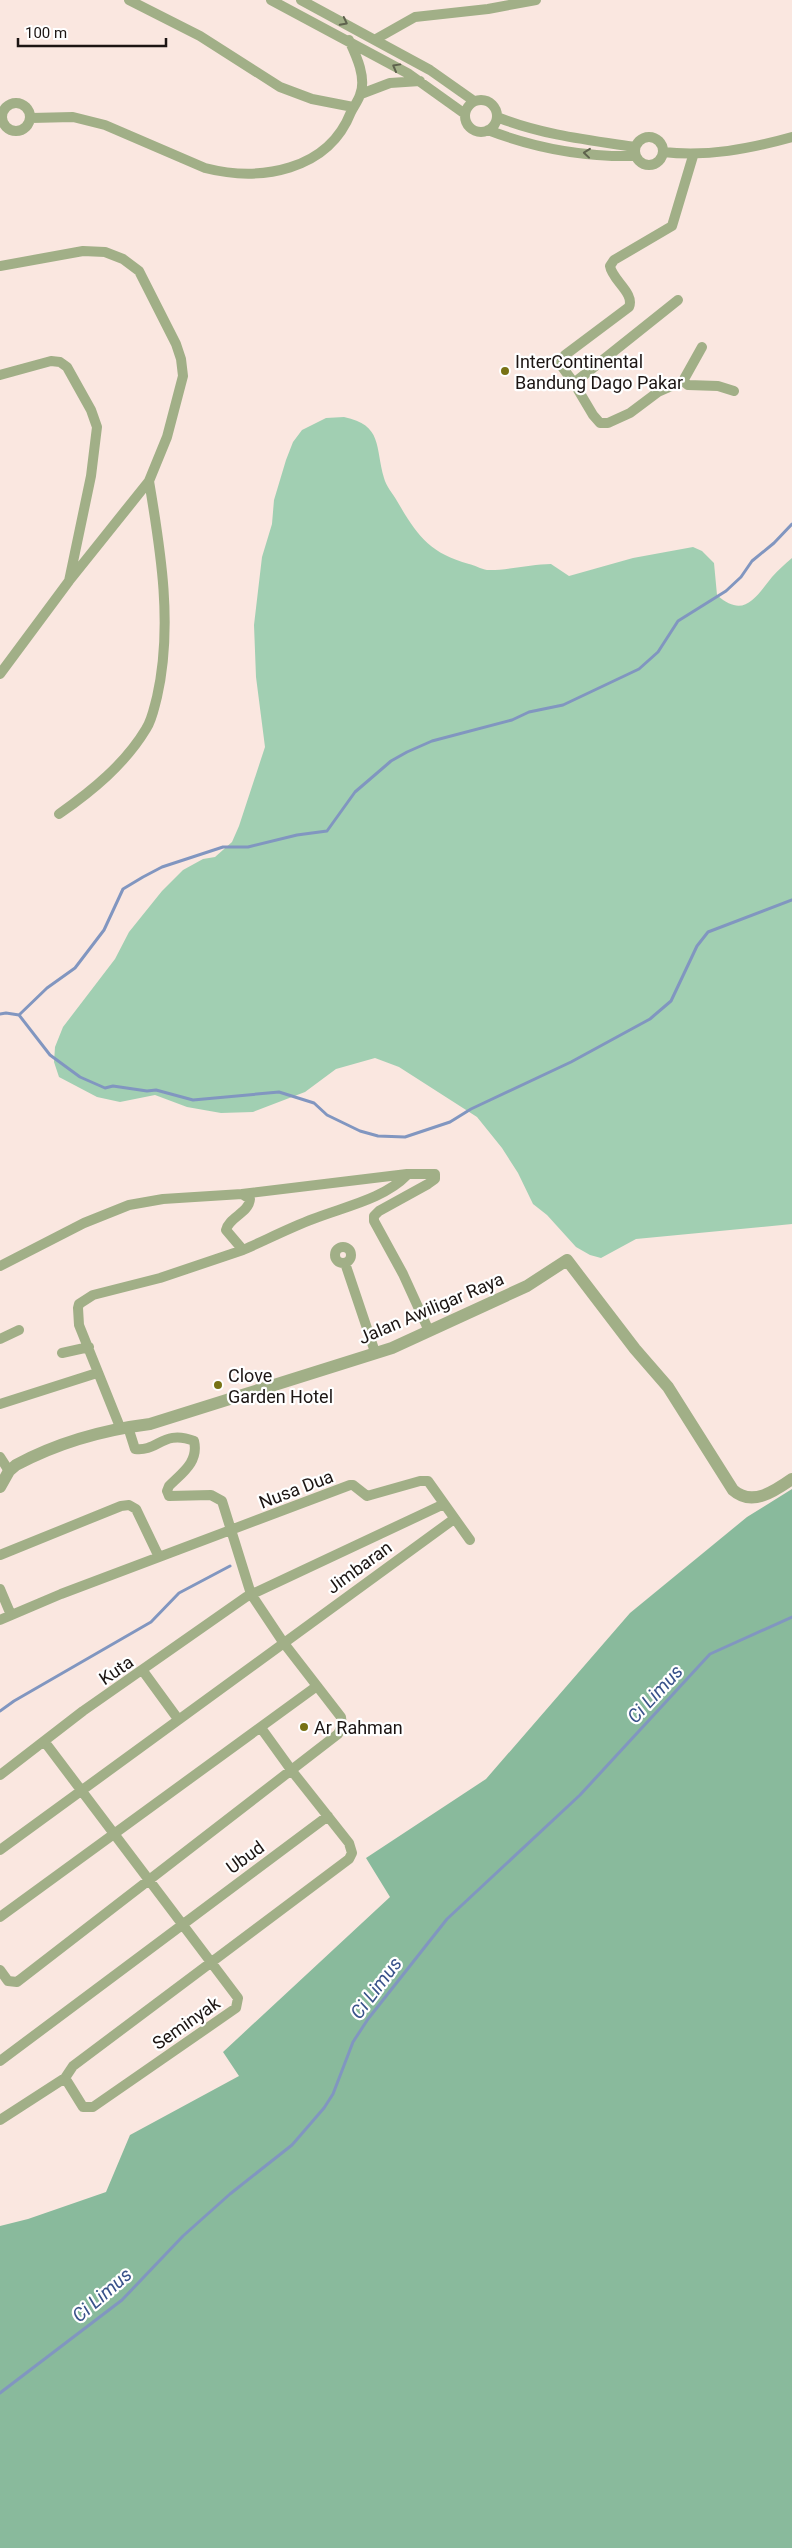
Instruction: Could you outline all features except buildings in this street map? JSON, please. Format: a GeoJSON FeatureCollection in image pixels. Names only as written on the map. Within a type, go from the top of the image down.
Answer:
{"type":"FeatureCollection","features":[{"type":"Feature","properties":{"kind":"street"},"geometry":{"type":"LineString","coordinates":[[129,0],[200,36],[280,87],[312,99],[353,106]]}},
{"type":"Feature","properties":{"kind":"street"},"geometry":{"type":"LineString","coordinates":[[270,0],[349,40],[419,81],[465,114],[470,128],[479,131],[488,130],[524,144],[556,150],[635,151]]}},
{"type":"Feature","properties":{"kind":"street"},"geometry":{"type":"LineString","coordinates":[[301,0],[430,70],[474,101]]}},
{"type":"Feature","properties":{"kind":"street"},"geometry":{"type":"LineString","coordinates":[[376,39],[414,17],[488,9],[536,0]]}},
{"type":"Feature","properties":{"kind":"street"},"geometry":{"type":"LineString","coordinates":[[31,118],[73,117],[105,124],[205,168],[234,175],[276,170],[322,153],[342,132],[353,106],[361,94],[362,81],[358,59],[349,40]]}},
{"type":"Feature","properties":{"kind":"street"},"geometry":{"type":"LineString","coordinates":[[361,94],[390,83],[419,81],[430,70]]}},
{"type":"Feature","properties":{"kind":"street"},"geometry":{"type":"LineString","coordinates":[[465,114],[470,104],[474,101],[480,100],[490,103],[497,117],[488,130]]}},
{"type":"Feature","properties":{"kind":"street"},"geometry":{"type":"LineString","coordinates":[[497,117],[524,128],[635,151]]}},
{"type":"Feature","properties":{"kind":"street"},"geometry":{"type":"LineString","coordinates":[[663,152],[693,156],[749,149],[792,137]]}},
{"type":"Feature","properties":{"kind":"street"},"geometry":{"type":"LineString","coordinates":[[654,138],[661,143],[663,152],[660,161],[649,166],[640,163],[635,151],[640,139],[654,138]]}},
{"type":"Feature","properties":{"kind":"street"},"geometry":{"type":"LineString","coordinates":[[693,156],[672,226],[614,260],[610,266],[610,272],[630,297],[631,302],[628,307],[561,360],[562,368],[574,383],[593,415],[600,423],[608,423],[630,413],[658,392],[683,381],[702,348]]}},
{"type":"Feature","properties":{"kind":"street"},"geometry":{"type":"LineString","coordinates":[[0,266],[83,251],[111,255],[123,259],[139,271],[176,344],[183,376],[167,437],[150,481],[69,581],[0,674]]}},
{"type":"Feature","properties":{"kind":"street"},"geometry":{"type":"LineString","coordinates":[[574,383],[678,300]]}},
{"type":"Feature","properties":{"kind":"street"},"geometry":{"type":"LineString","coordinates":[[0,375],[51,361],[60,362],[67,367],[91,410],[97,427],[91,476],[69,581]]}},
{"type":"Feature","properties":{"kind":"street"},"geometry":{"type":"LineString","coordinates":[[683,381],[688,385],[718,386],[734,391]]}},
{"type":"Feature","properties":{"kind":"street"},"geometry":{"type":"LineString","coordinates":[[59,814],[87,793],[122,761],[147,728],[154,709],[164,667],[164,601],[150,481]]}},
{"type":"Feature","properties":{"kind":"street"},"geometry":{"type":"LineString","coordinates":[[0,1970],[8,1981],[17,1982],[147,1880],[292,1771],[338,1734],[342,1726],[341,1718],[283,1642],[251,1594],[225,1506],[218,1498],[211,1495],[169,1496],[167,1492],[169,1486],[193,1460],[196,1450],[194,1442],[182,1436],[172,1437],[141,1449],[135,1448],[97,1372],[88,1347],[78,1318],[78,1308],[82,1300],[242,1250],[312,1219],[372,1197],[401,1181],[407,1174]]}},
{"type":"Feature","properties":{"kind":"street"},"geometry":{"type":"LineString","coordinates":[[0,1266],[84,1223],[144,1201],[242,1194],[407,1174],[435,1174],[435,1179],[428,1184],[374,1216],[374,1222],[403,1274],[429,1331]]}},
{"type":"Feature","properties":{"kind":"street"},"geometry":{"type":"LineString","coordinates":[[242,1194],[250,1199],[249,1204],[229,1223],[226,1230],[242,1250]]}},
{"type":"Feature","properties":{"kind":"street","name":"Jalan Awiligar Raya"},"geometry":{"type":"LineString","coordinates":[[0,1487],[9,1471],[31,1457],[69,1441],[124,1427],[157,1422],[375,1352],[429,1331],[527,1286],[567,1260],[635,1349],[668,1386],[733,1490],[741,1496],[755,1498],[792,1479]]}},
{"type":"Feature","properties":{"kind":"street"},"geometry":{"type":"LineString","coordinates":[[345,1263],[375,1352]]}},
{"type":"Feature","properties":{"kind":"street"},"geometry":{"type":"LineString","coordinates":[[0,1339],[19,1330]]}},
{"type":"Feature","properties":{"kind":"street"},"geometry":{"type":"LineString","coordinates":[[62,1352],[88,1347]]}},
{"type":"Feature","properties":{"kind":"street"},"geometry":{"type":"LineString","coordinates":[[0,1404],[97,1372]]}},
{"type":"Feature","properties":{"kind":"street"},"geometry":{"type":"LineString","coordinates":[[0,1456],[9,1471]]}},
{"type":"Feature","properties":{"kind":"street","name":"Nusa Dua"},"geometry":{"type":"LineString","coordinates":[[232,1531],[350,1485],[353,1485],[366,1496],[420,1481],[428,1481],[470,1540]]}},
{"type":"Feature","properties":{"kind":"street"},"geometry":{"type":"LineString","coordinates":[[251,1594],[444,1504]]}},
{"type":"Feature","properties":{"kind":"street"},"geometry":{"type":"LineString","coordinates":[[0,1555],[121,1506],[129,1505],[136,1509],[159,1557]]}},
{"type":"Feature","properties":{"kind":"street","name":"Jimbaran"},"geometry":{"type":"LineString","coordinates":[[283,1642],[454,1519]]}},
{"type":"Feature","properties":{"kind":"street"},"geometry":{"type":"LineString","coordinates":[[0,1620],[159,1557],[232,1531]]}},
{"type":"Feature","properties":{"kind":"street"},"geometry":{"type":"LineString","coordinates":[[0,1589],[11,1615]]}},
{"type":"Feature","properties":{"kind":"street","name":"Kuta"},"geometry":{"type":"LineString","coordinates":[[0,1775],[44,1741],[251,1594]]}},
{"type":"Feature","properties":{"kind":"street"},"geometry":{"type":"LineString","coordinates":[[0,1850],[283,1642]]}},
{"type":"Feature","properties":{"kind":"street"},"geometry":{"type":"LineString","coordinates":[[144,1671],[178,1719]]}},
{"type":"Feature","properties":{"kind":"street"},"geometry":{"type":"LineString","coordinates":[[0,1917],[262,1728],[317,1686]]}},
{"type":"Feature","properties":{"kind":"street"},"geometry":{"type":"LineString","coordinates":[[44,1741],[212,1964],[342,1866],[352,1853],[349,1843],[292,1771],[262,1728]]}},
{"type":"Feature","properties":{"kind":"street","name":"Ubud"},"geometry":{"type":"LineString","coordinates":[[182,1924],[328,1816]]}},
{"type":"Feature","properties":{"kind":"street"},"geometry":{"type":"LineString","coordinates":[[0,2061],[182,1924]]}},
{"type":"Feature","properties":{"kind":"street","name":"Seminyak"},"geometry":{"type":"LineString","coordinates":[[212,1964],[238,1998],[236,2008],[93,2107],[83,2107],[65,2078],[73,2066],[212,1964]]}},
{"type":"Feature","properties":{"kind":"street"},"geometry":{"type":"LineString","coordinates":[[0,2120],[65,2078]]}},
{"type":"Feature","properties":{"kind":"green space"},"geometry":{"type":"Polygon","coordinates":[[[344,417],[357,421],[371,432],[378,447],[386,484],[418,533],[434,548],[444,554],[455,560],[482,569],[510,569],[551,564],[569,576],[633,558],[693,547],[702,551],[714,563],[717,595],[726,602],[742,605],[754,598],[774,574],[792,558],[792,1224],[636,1239],[601,1258],[590,1255],[576,1247],[547,1215],[533,1204],[518,1173],[502,1148],[477,1117],[399,1067],[375,1058],[336,1069],[305,1092],[253,1112],[221,1113],[187,1107],[155,1095],[120,1102],[97,1097],[59,1077],[54,1062],[55,1047],[63,1027],[115,959],[129,932],[162,891],[183,870],[203,859],[215,857],[232,842],[239,826],[265,747],[256,677],[254,625],[262,557],[272,524],[274,500],[293,442],[302,430],[326,418],[344,417]]]}},
{"type":"Feature","properties":{"kind":"green space"},"geometry":{"type":"Polygon","coordinates":[[[792,1489],[792,2548],[0,2548],[0,2226],[28,2219],[106,2192],[130,2135],[239,2076],[223,2052],[390,1897],[366,1858],[486,1779],[630,1613],[747,1517],[792,1489]]]}},
{"type":"Feature","properties":{"kind":"waterway"},"geometry":{"type":"LineString","coordinates":[[19,1015],[47,988],[75,968],[104,930],[123,889],[162,867],[223,847],[248,847],[297,835],[327,831],[355,792],[391,761],[407,752],[432,741],[512,720],[529,712],[563,705],[639,669],[658,652],[678,621],[726,591],[741,577],[752,561],[774,543],[792,524]]}},
{"type":"Feature","properties":{"kind":"waterway"},"geometry":{"type":"LineString","coordinates":[[0,1014],[19,1015],[50,1055],[80,1077],[105,1088],[113,1086],[147,1091],[156,1090],[193,1100],[279,1092],[314,1103],[327,1115],[360,1131],[378,1136],[405,1137],[450,1122],[471,1109],[571,1062],[650,1019],[671,1001],[697,946],[708,932],[792,900]]}},
{"type":"Feature","properties":{"kind":"waterway"},"geometry":{"type":"LineString","coordinates":[[0,1711],[14,1701],[151,1622],[179,1593],[230,1566]]}},
{"type":"Feature","properties":{"kind":"waterway","name":"Ci Limus"},"geometry":{"type":"LineString","coordinates":[[0,2393],[122,2300],[183,2236],[230,2194],[292,2145],[324,2108],[333,2094],[353,2042],[368,2019],[447,1919],[580,1795],[710,1654],[792,1617]]}},
{"type":"Feature","properties":{"kind":"place","name":"InterContinental Bandung Dago Pakar"},"geometry":{"type":"Point","coordinates":[505,371]}},
{"type":"Feature","properties":{"kind":"place","name":"Clove Garden Hotel"},"geometry":{"type":"Point","coordinates":[218,1385]}},
{"type":"Feature","properties":{"kind":"place","name":"Ar Rahman"},"geometry":{"type":"Point","coordinates":[304,1727]}}]}
